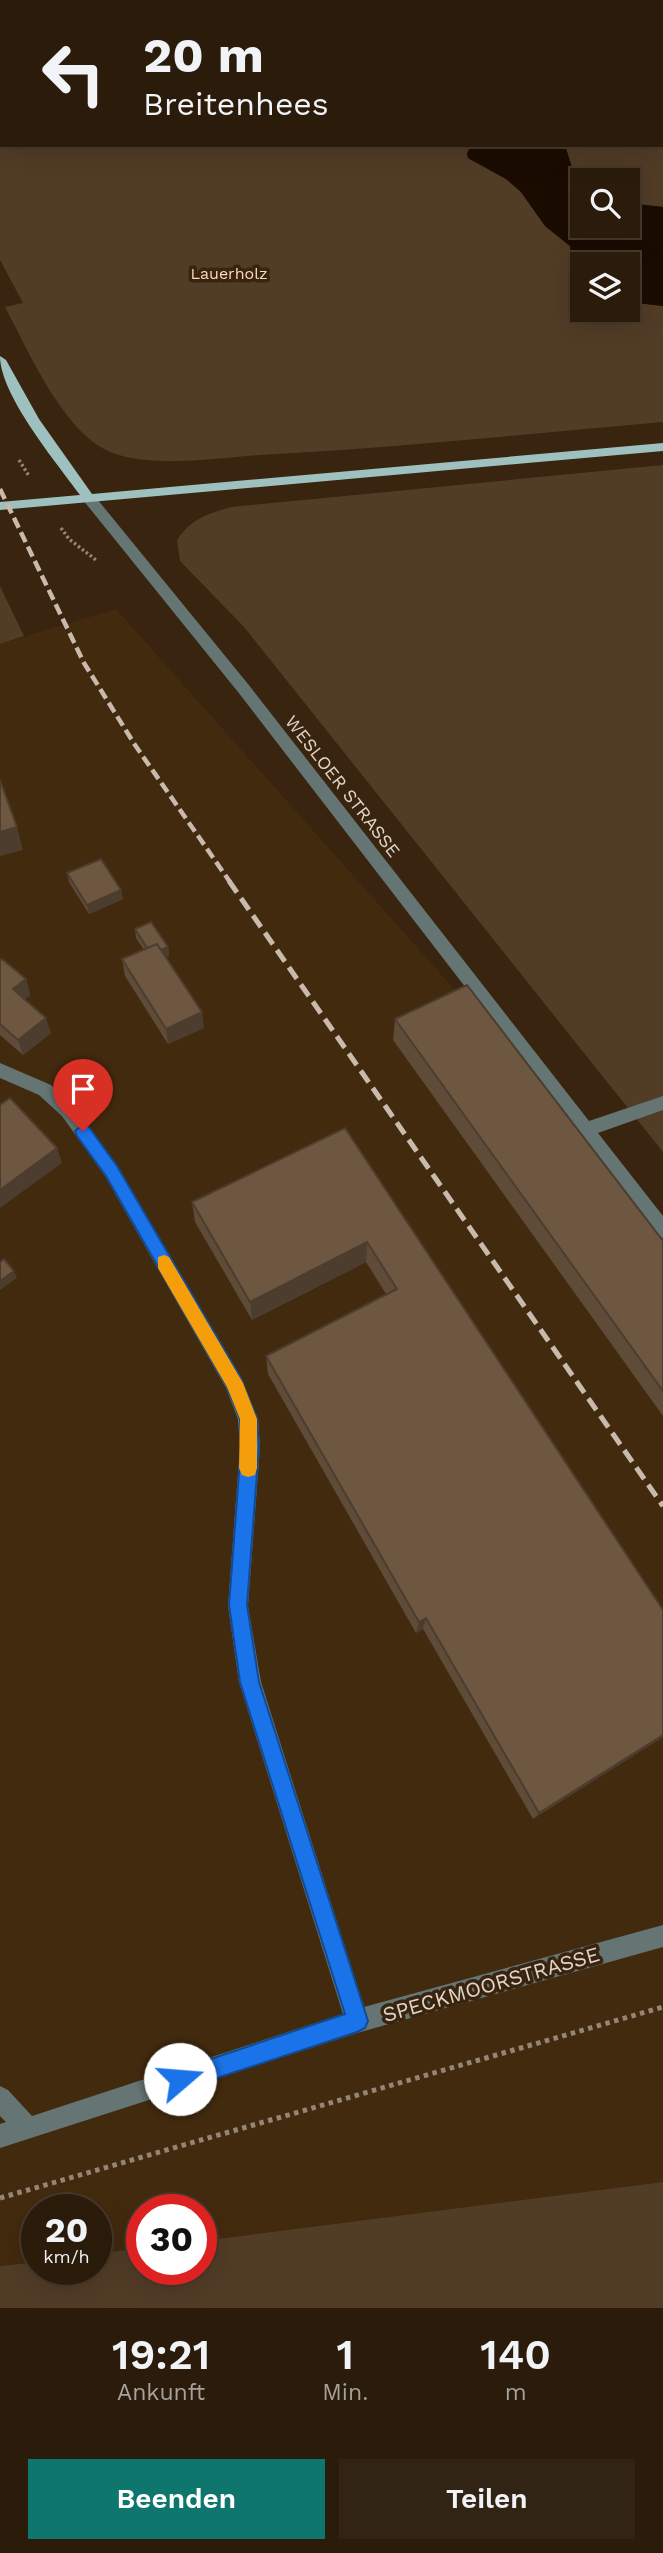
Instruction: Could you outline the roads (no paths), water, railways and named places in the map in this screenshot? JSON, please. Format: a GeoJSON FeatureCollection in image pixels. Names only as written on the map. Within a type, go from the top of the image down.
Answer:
{"type":"FeatureCollection","features":[{"type":"Feature","properties":{"kind":"main road","name":"WESLOER STRASSE"},"geometry":{"type":"LineString","coordinates":[[0,360],[33,420],[88,497]]}},
{"type":"Feature","properties":{"kind":"main road"},"geometry":{"type":"LineString","coordinates":[[0,506],[663,447]]}},
{"type":"Feature","properties":{"kind":"street","name":"WESLOER STRASSE"},"geometry":{"type":"LineString","coordinates":[[88,497],[243,688],[663,1230]]}},
{"type":"Feature","properties":{"kind":"street"},"geometry":{"type":"LineString","coordinates":[[0,1070],[45,1090],[68,1111],[111,1171],[234,1383],[248,1419],[250,1447],[238,1605],[250,1682],[357,2021]]}},
{"type":"Feature","properties":{"kind":"street"},"geometry":{"type":"LineString","coordinates":[[585,1130],[663,1103]]}},
{"type":"Feature","properties":{"kind":"street","name":"SPECKMOORSTRASSE"},"geometry":{"type":"LineString","coordinates":[[0,2136],[357,2021],[663,1936]]}},
{"type":"Feature","properties":{"kind":"street"},"geometry":{"type":"LineString","coordinates":[[0,2098],[28,2129]]}},
{"type":"Feature","properties":{"kind":"railway"},"geometry":{"type":"LineString","coordinates":[[0,489],[84,663],[135,745],[230,882]]}},
{"type":"Feature","properties":{"kind":"railway"},"geometry":{"type":"LineString","coordinates":[[229,881],[663,1506]]}},
{"type":"Feature","properties":{"kind":"park label","name":"Lauerholz"},"geometry":{"type":"Point","coordinates":[229,273]}}]}
